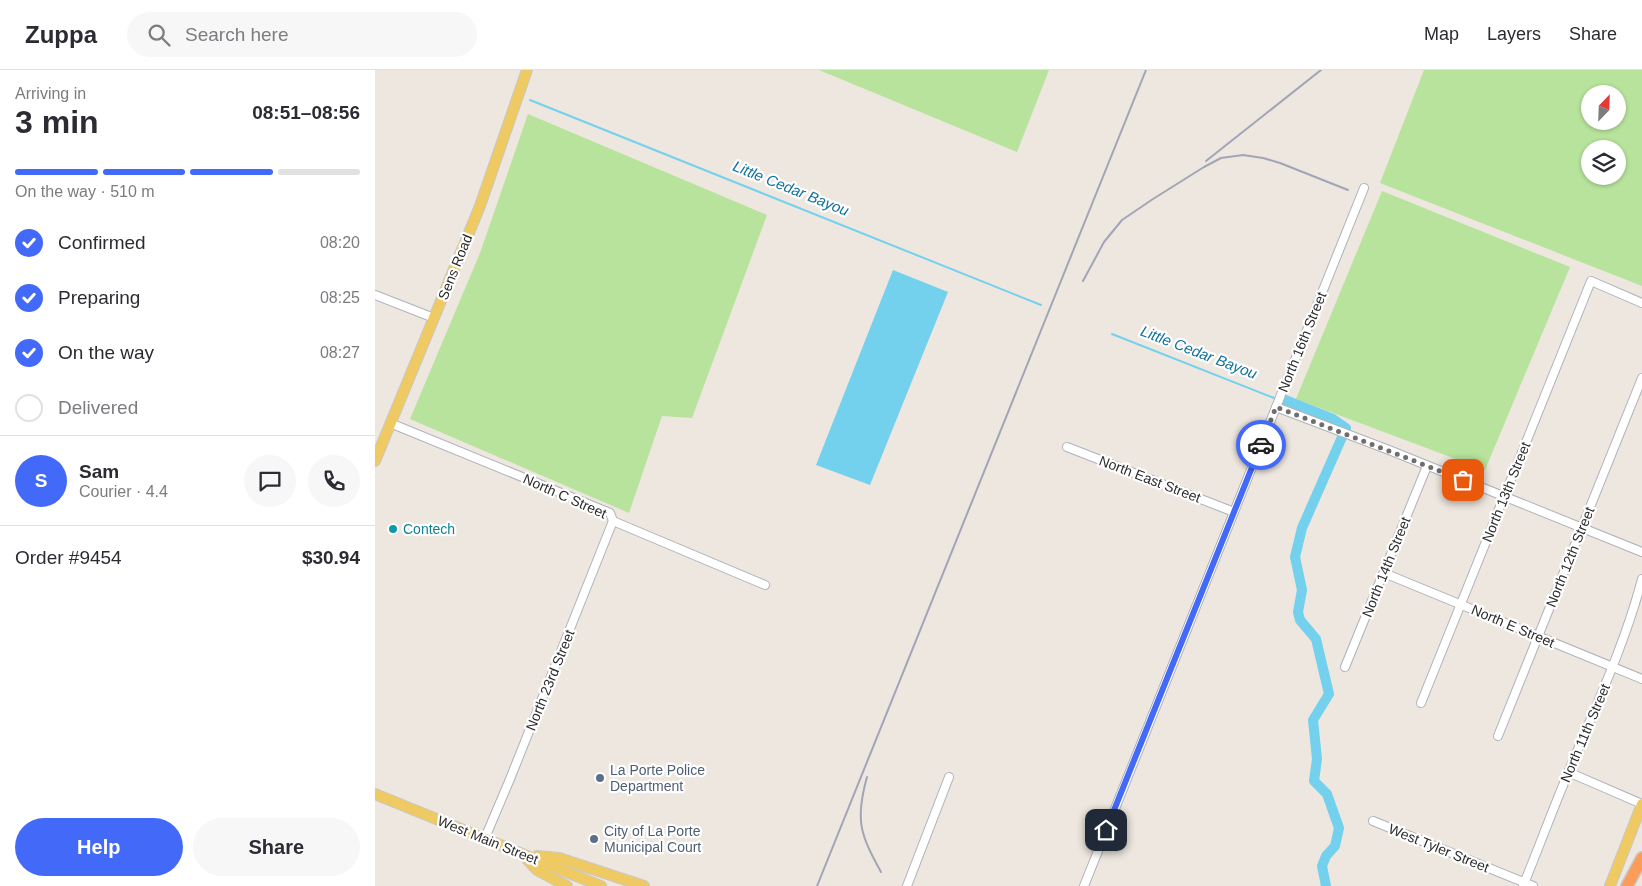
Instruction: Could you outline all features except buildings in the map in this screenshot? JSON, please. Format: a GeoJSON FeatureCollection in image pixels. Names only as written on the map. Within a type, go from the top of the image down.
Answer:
{"type":"FeatureCollection","features":[{"type":"Feature","properties":{"kind":"highway"},"geometry":{"type":"LineString","coordinates":[[1627,886],[1642,858]]}},
{"type":"Feature","properties":{"kind":"main road","name":"Sens Road"},"geometry":{"type":"LineString","coordinates":[[375,461],[480,206],[527,70]]}},
{"type":"Feature","properties":{"kind":"main road","name":"West Main Street"},"geometry":{"type":"LineString","coordinates":[[375,794],[601,886]]}},
{"type":"Feature","properties":{"kind":"main road"},"geometry":{"type":"LineString","coordinates":[[1610,886],[1642,804]]}},
{"type":"Feature","properties":{"kind":"main road"},"geometry":{"type":"LineString","coordinates":[[524,854],[537,870],[567,886]]}},
{"type":"Feature","properties":{"kind":"main road"},"geometry":{"type":"LineString","coordinates":[[524,854],[559,858],[644,886]]}},
{"type":"Feature","properties":{"kind":"street","name":"North 16th Street"},"geometry":{"type":"LineString","coordinates":[[1084,886],[1365,188]]}},
{"type":"Feature","properties":{"kind":"street","name":"North 13th Street"},"geometry":{"type":"LineString","coordinates":[[1421,704],[1591,280],[1642,303]]}},
{"type":"Feature","properties":{"kind":"street"},"geometry":{"type":"LineString","coordinates":[[375,295],[434,318]]}},
{"type":"Feature","properties":{"kind":"street","name":"North 12th Street"},"geometry":{"type":"LineString","coordinates":[[1498,736],[1642,378]]}},
{"type":"Feature","properties":{"kind":"street"},"geometry":{"type":"LineString","coordinates":[[1276,407],[1642,552]]}},
{"type":"Feature","properties":{"kind":"street","name":"North C Street"},"geometry":{"type":"LineString","coordinates":[[390,423],[610,513],[613,521],[765,585]]}},
{"type":"Feature","properties":{"kind":"street","name":"North East Street"},"geometry":{"type":"LineString","coordinates":[[1067,446],[1234,512]]}},
{"type":"Feature","properties":{"kind":"street","name":"North 14th Street"},"geometry":{"type":"LineString","coordinates":[[1345,667],[1427,466]]}},
{"type":"Feature","properties":{"kind":"street","name":"North 23rd Street"},"geometry":{"type":"LineString","coordinates":[[485,838],[511,780],[613,521]]}},
{"type":"Feature","properties":{"kind":"street","name":"North E Street"},"geometry":{"type":"LineString","coordinates":[[1384,573],[1642,679]]}},
{"type":"Feature","properties":{"kind":"street","name":"North 11th Street"},"geometry":{"type":"LineString","coordinates":[[1524,884],[1568,772],[1613,667],[1628,627],[1642,579]]}},
{"type":"Feature","properties":{"kind":"street"},"geometry":{"type":"LineString","coordinates":[[1568,772],[1642,804]]}},
{"type":"Feature","properties":{"kind":"street"},"geometry":{"type":"LineString","coordinates":[[907,886],[949,777]]}},
{"type":"Feature","properties":{"kind":"street","name":"West Tyler Street"},"geometry":{"type":"LineString","coordinates":[[1373,821],[1524,884],[1533,886]]}},
{"type":"Feature","properties":{"kind":"green space"},"geometry":{"type":"Polygon","coordinates":[[[819,70],[1049,70],[1017,152],[819,70]]]}},
{"type":"Feature","properties":{"kind":"green space"},"geometry":{"type":"Polygon","coordinates":[[[1424,70],[1642,70],[1642,286],[1380,183],[1424,70]]]}},
{"type":"Feature","properties":{"kind":"green space"},"geometry":{"type":"Polygon","coordinates":[[[528,114],[767,215],[692,418],[662,416],[629,513],[410,419],[480,253],[528,114]]]}},
{"type":"Feature","properties":{"kind":"green space"},"geometry":{"type":"Polygon","coordinates":[[[1382,191],[1570,267],[1485,470],[1296,399],[1382,191]]]}},
{"type":"Feature","properties":{"kind":"water"},"geometry":{"type":"Polygon","coordinates":[[[893,270],[948,292],[870,485],[816,465],[893,270]]]}},
{"type":"Feature","properties":{"kind":"waterway","name":"Little Cedar Bayou"},"geometry":{"type":"LineString","coordinates":[[530,100],[1041,305]]}},
{"type":"Feature","properties":{"kind":"waterway","name":"Little Cedar Bayou"},"geometry":{"type":"LineString","coordinates":[[1112,334],[1274,398]]}},
{"type":"Feature","properties":{"kind":"waterway","name":"Little Cedar Bayou"},"geometry":{"type":"LineString","coordinates":[[1285,400],[1333,419],[1346,428],[1302,528],[1295,557],[1302,590],[1298,612],[1300,620],[1316,639],[1329,694],[1313,720],[1317,759],[1314,781],[1327,794],[1339,828],[1335,846],[1326,856],[1322,866],[1326,886]]}},
{"type":"Feature","properties":{"kind":"railway"},"geometry":{"type":"LineString","coordinates":[[817,886],[1146,70]]}},
{"type":"Feature","properties":{"kind":"railway"},"geometry":{"type":"LineString","coordinates":[[1206,161],[1321,70]]}},
{"type":"Feature","properties":{"kind":"railway"},"geometry":{"type":"LineString","coordinates":[[1083,281],[1104,242],[1122,220],[1221,158],[1243,155],[1263,158],[1348,190]]}},
{"type":"Feature","properties":{"kind":"railway"},"geometry":{"type":"LineString","coordinates":[[867,777],[861,805],[862,826],[868,847],[881,872]]}},
{"type":"Feature","properties":{"kind":"way so far"},"geometry":{"type":"LineString","coordinates":[[1261,445],[1276,407],[1463,480]]}},
{"type":"Feature","properties":{"kind":"place","name":"Contech"},"geometry":{"type":"Point","coordinates":[393,529]}},
{"type":"Feature","properties":{"kind":"place","name":"La Porte Police Department"},"geometry":{"type":"Point","coordinates":[600,778]}},
{"type":"Feature","properties":{"kind":"place","name":"City of La Porte Municipal Court"},"geometry":{"type":"Point","coordinates":[594,839]}},
{"type":"Feature","properties":{"kind":"route"},"geometry":{"type":"LineString","coordinates":[[1106,830],[1261,445]]}}]}
